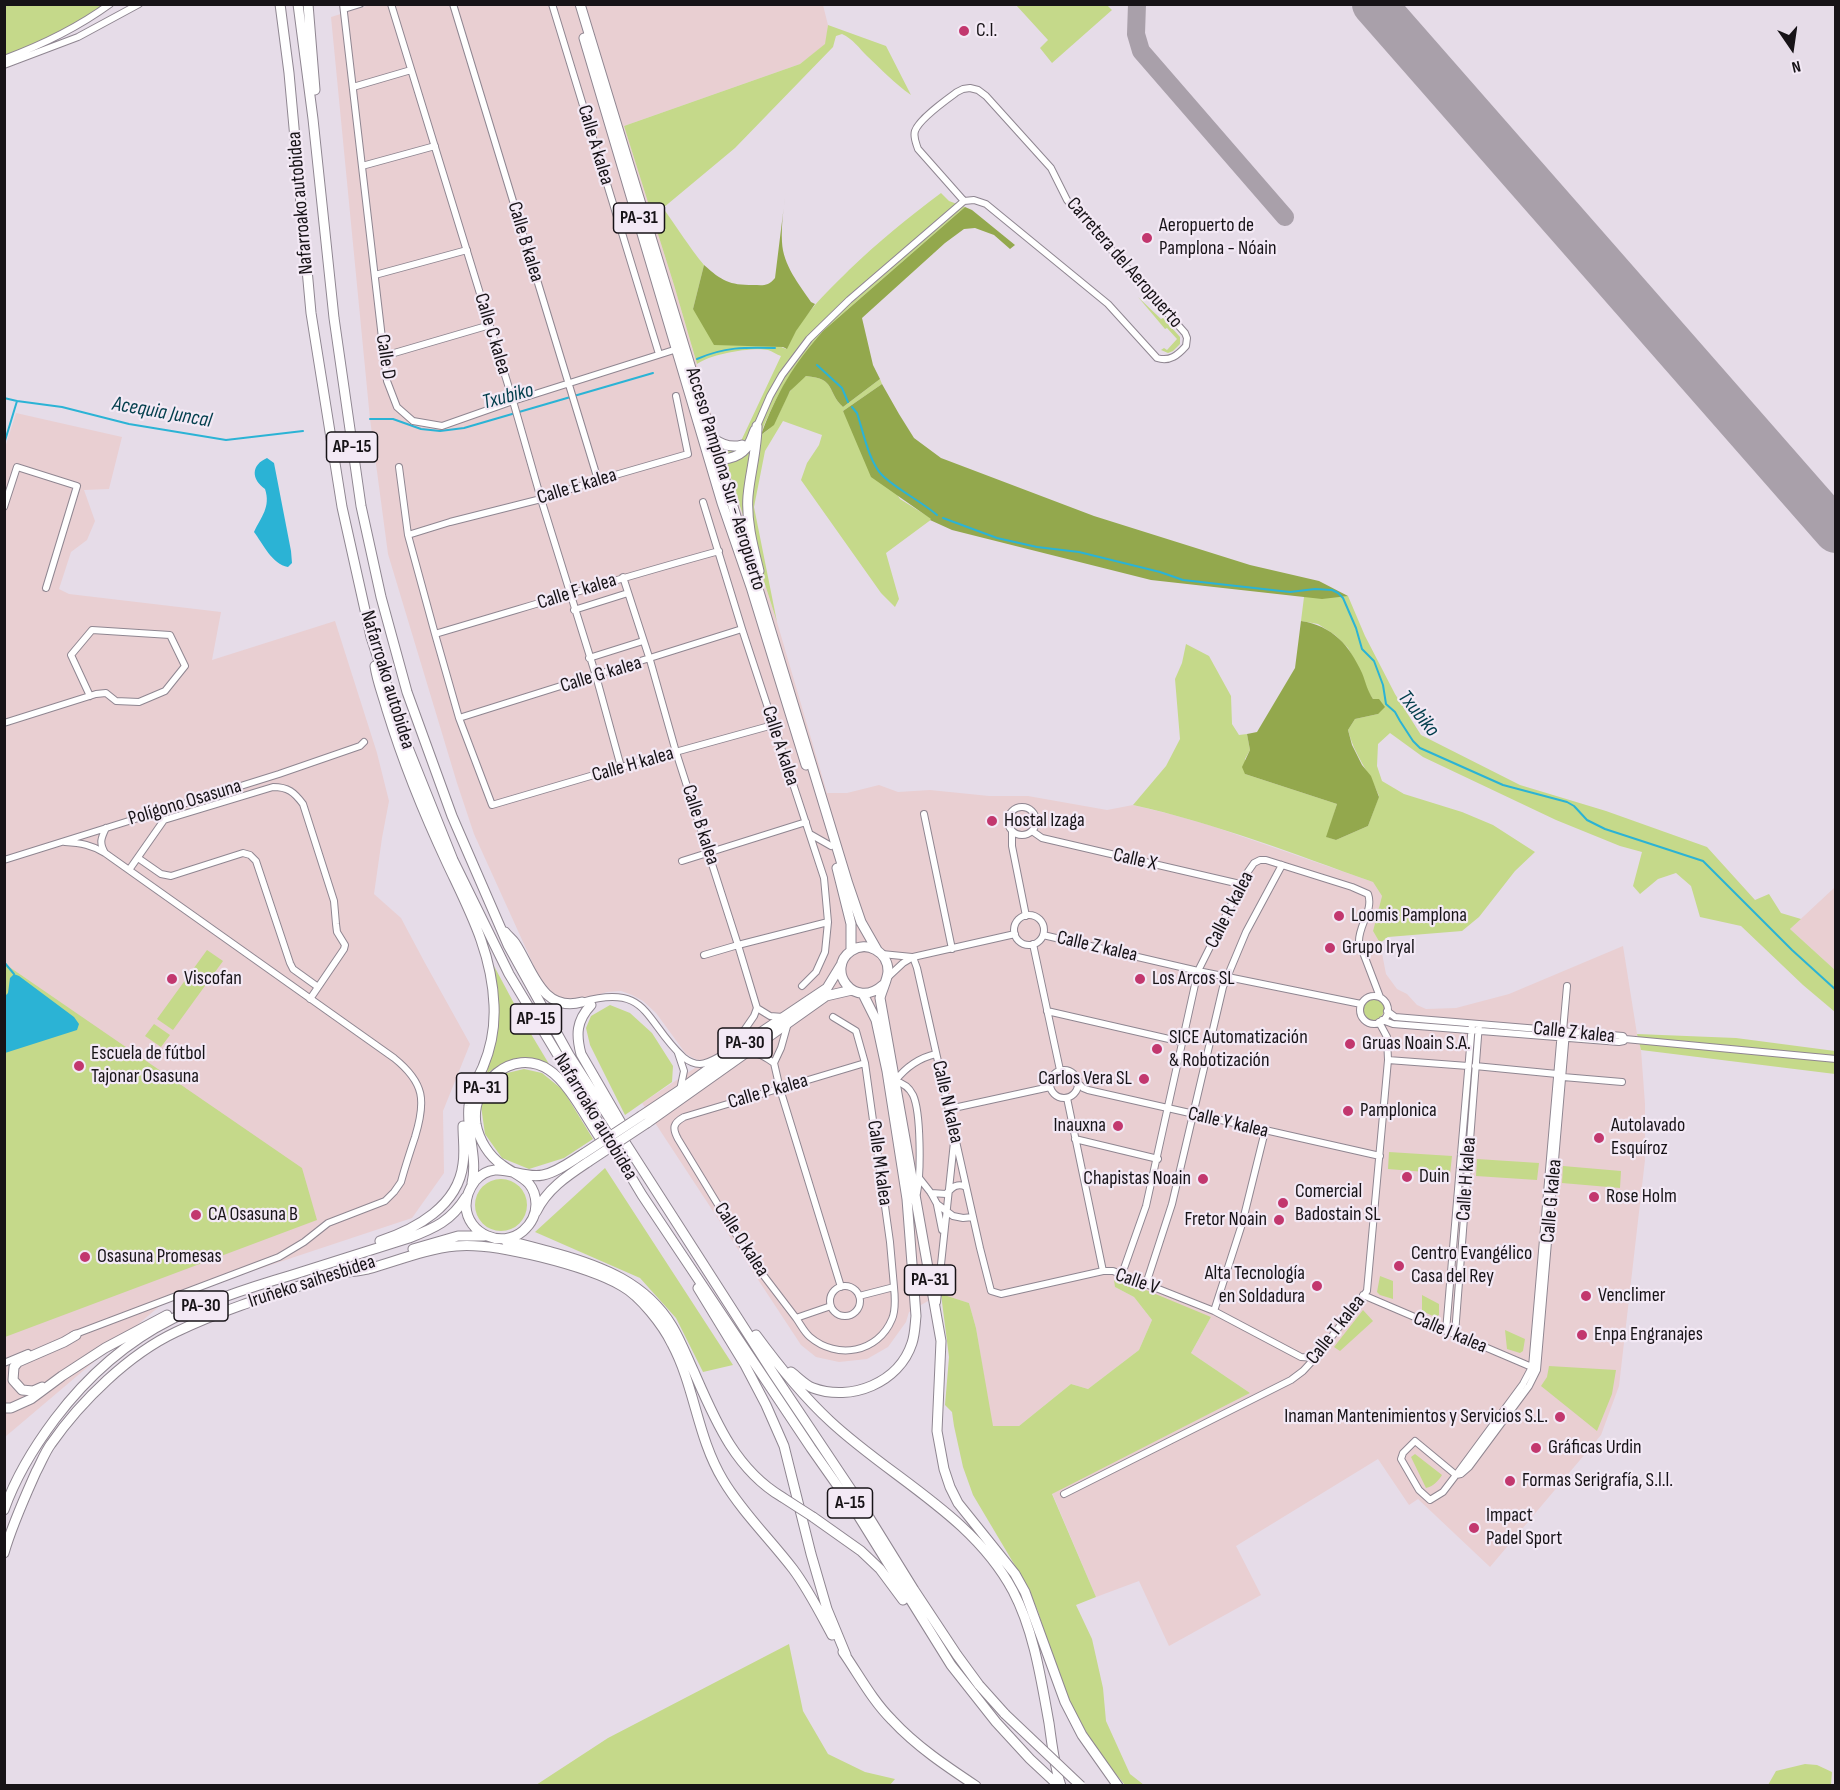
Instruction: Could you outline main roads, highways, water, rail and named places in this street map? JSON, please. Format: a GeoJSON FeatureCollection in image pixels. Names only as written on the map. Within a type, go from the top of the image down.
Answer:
{"type":"FeatureCollection","features":[{"type":"Feature","properties":{"kind":"highway","name":"Nafarroako autobidea"},"geometry":{"type":"LineString","coordinates":[[280,4],[289,73],[311,313],[342,507],[371,637],[403,735],[453,860],[509,974],[636,1185],[703,1284]]}},
{"type":"Feature","properties":{"kind":"highway","name":"AP-15"},"geometry":{"type":"LineString","coordinates":[[298,4],[313,119]]}},
{"type":"Feature","properties":{"kind":"highway"},"geometry":{"type":"LineString","coordinates":[[309,4],[315,85],[313,119]]}},
{"type":"Feature","properties":{"kind":"highway","name":"Acceso Pamplona Sur - Aeropuerto"},"geometry":{"type":"LineString","coordinates":[[574,4],[722,503],[751,587],[831,846],[851,924],[851,951]]}},
{"type":"Feature","properties":{"kind":"highway","name":"Acceso Pamplona Sur - Aeropuerto"},"geometry":{"type":"LineString","coordinates":[[580,4],[848,884],[861,922],[879,952]]}},
{"type":"Feature","properties":{"kind":"highway","name":"Nafarroako autobidea"},"geometry":{"type":"LineString","coordinates":[[313,119],[334,318],[361,506],[381,597],[407,692],[433,767],[476,874],[508,945],[569,1055],[713,1278]]}},
{"type":"Feature","properties":{"kind":"highway"},"geometry":{"type":"LineString","coordinates":[[701,433],[708,440],[712,454],[719,459],[730,459],[750,443],[757,426],[748,509],[754,551],[769,604],[770,626]]}},
{"type":"Feature","properties":{"kind":"highway"},"geometry":{"type":"LineString","coordinates":[[722,503],[723,489],[717,469],[719,459],[742,445],[752,435]]}},
{"type":"Feature","properties":{"kind":"highway"},"geometry":{"type":"LineString","coordinates":[[713,438],[732,447],[742,445]]}},
{"type":"Feature","properties":{"kind":"highway"},"geometry":{"type":"LineString","coordinates":[[371,637],[376,672],[394,732],[431,828],[478,930],[488,960],[493,987],[494,1026],[468,1107],[473,1169],[471,1186]]}},
{"type":"Feature","properties":{"kind":"highway"},"geometry":{"type":"LineString","coordinates":[[502,928],[515,943],[540,988],[562,1003],[582,1004]]}},
{"type":"Feature","properties":{"kind":"highway"},"geometry":{"type":"LineString","coordinates":[[879,952],[864,947],[851,951],[841,965],[843,979],[852,990],[863,994],[870,993],[885,982]]}},
{"type":"Feature","properties":{"kind":"highway","name":"PA-31"},"geometry":{"type":"LineString","coordinates":[[879,952],[885,958],[888,970],[880,998],[941,1341],[937,1431],[944,1469],[958,1503],[1002,1559],[1019,1589],[1043,1663],[1050,1702],[1049,1725],[1060,1785]]}},
{"type":"Feature","properties":{"kind":"highway","name":"PA-30"},"geometry":{"type":"LineString","coordinates":[[466,1197],[478,1177],[489,1171],[500,1169],[529,1176],[543,1175],[586,1158],[786,1020],[827,988],[841,965]]}},
{"type":"Feature","properties":{"kind":"highway","name":"PA-30"},"geometry":{"type":"LineString","coordinates":[[786,1020],[826,996],[852,990]]}},
{"type":"Feature","properties":{"kind":"highway"},"geometry":{"type":"LineString","coordinates":[[773,1357],[810,1387],[825,1392],[843,1393],[864,1389],[886,1378],[897,1369],[912,1344],[916,1316],[907,1199],[887,1071],[876,1020],[863,994]]}},
{"type":"Feature","properties":{"kind":"highway"},"geometry":{"type":"LineString","coordinates":[[582,1004],[577,1025],[581,1054],[621,1123],[627,1146]]}},
{"type":"Feature","properties":{"kind":"highway"},"geometry":{"type":"LineString","coordinates":[[577,1025],[585,1011],[582,1004]]}},
{"type":"Feature","properties":{"kind":"highway"},"geometry":{"type":"LineString","coordinates":[[299,1272],[329,1258],[389,1238],[417,1225],[442,1206],[458,1182],[463,1166],[463,1109],[467,1091],[488,1048]]}},
{"type":"Feature","properties":{"kind":"highway","name":"PA-30"},"geometry":{"type":"LineString","coordinates":[[644,1119],[680,1090],[741,1051]]}},
{"type":"Feature","properties":{"kind":"highway","name":"PA-31"},"geometry":{"type":"LineString","coordinates":[[511,1171],[491,1156],[482,1141],[476,1126],[476,1105],[486,1083],[495,1074],[515,1064],[536,1065],[548,1069],[564,1084],[716,1316],[745,1365],[784,1446],[810,1554],[827,1609],[846,1655],[891,1719],[927,1752],[976,1785]]}},
{"type":"Feature","properties":{"kind":"highway","name":"PA-30"},"geometry":{"type":"LineString","coordinates":[[486,1236],[498,1239],[520,1234],[528,1226],[545,1195],[586,1158]]}},
{"type":"Feature","properties":{"kind":"highway"},"geometry":{"type":"LineString","coordinates":[[511,1171],[521,1176],[529,1184],[536,1205],[534,1216]]}},
{"type":"Feature","properties":{"kind":"highway"},"geometry":{"type":"LineString","coordinates":[[466,1197],[469,1220],[476,1230],[486,1236]]}},
{"type":"Feature","properties":{"kind":"highway","name":"Iruñeko saihesbidea"},"geometry":{"type":"LineString","coordinates":[[4,1510],[27,1460],[43,1435],[70,1399],[121,1352],[172,1319],[219,1298],[433,1229],[448,1220],[466,1197]]}},
{"type":"Feature","properties":{"kind":"highway","name":"Iruñeko saihesbidea"},"geometry":{"type":"LineString","coordinates":[[4,1553],[24,1498],[50,1445],[85,1402],[123,1367],[174,1332],[233,1308],[448,1238],[466,1235],[486,1236]]}},
{"type":"Feature","properties":{"kind":"highway"},"geometry":{"type":"LineString","coordinates":[[498,1239],[580,1260],[608,1270],[632,1284],[651,1300],[672,1326],[689,1373],[700,1428],[710,1456],[723,1480],[794,1570],[846,1655]]}},
{"type":"Feature","properties":{"kind":"highway"},"geometry":{"type":"LineString","coordinates":[[336,1274],[367,1269],[435,1249],[470,1246],[505,1250],[566,1264],[602,1276],[624,1287],[642,1298],[660,1316],[676,1339],[689,1373],[731,1450],[764,1486],[813,1517],[868,1557],[922,1622]]}},
{"type":"Feature","properties":{"kind":"highway"},"geometry":{"type":"LineString","coordinates":[[713,1278],[773,1357],[831,1422],[953,1518],[987,1552],[1013,1591],[1023,1615],[1036,1660],[1049,1725]]}},
{"type":"Feature","properties":{"kind":"highway","name":"A-15"},"geometry":{"type":"LineString","coordinates":[[713,1278],[957,1655],[1005,1714],[1081,1785]]}},
{"type":"Feature","properties":{"kind":"highway"},"geometry":{"type":"LineString","coordinates":[[76,1335],[18,1362],[13,1372],[13,1380],[22,1390],[43,1387],[124,1337],[190,1304],[242,1285],[268,1282]]}},
{"type":"Feature","properties":{"kind":"highway"},"geometry":{"type":"LineString","coordinates":[[703,1284],[716,1316]]}},
{"type":"Feature","properties":{"kind":"highway","name":"A-15"},"geometry":{"type":"LineString","coordinates":[[703,1284],[856,1512],[922,1622],[951,1665],[996,1722],[1030,1759],[1060,1785]]}},
{"type":"Feature","properties":{"kind":"highway"},"geometry":{"type":"LineString","coordinates":[[4,1408],[11,1408],[31,1399],[62,1376]]}},
{"type":"Feature","properties":{"kind":"highway"},"geometry":{"type":"LineString","coordinates":[[1002,1559],[1015,1574],[1025,1592],[1057,1683],[1074,1720],[1092,1750],[1118,1785]]}},
{"type":"Feature","properties":{"kind":"water"},"geometry":{"type":"Polygon","coordinates":[[[267,458],[274,463],[291,551],[292,563],[288,567],[273,558],[254,532],[267,501],[265,489],[257,481],[255,472],[258,464],[267,458]]]}},
{"type":"Feature","properties":{"kind":"water"},"geometry":{"type":"Polygon","coordinates":[[[14,974],[74,1017],[79,1024],[77,1030],[5,1053],[5,996],[8,993],[10,978],[14,974]]]}},
{"type":"Feature","properties":{"kind":"waterway","name":"Txubiko"},"geometry":{"type":"LineString","coordinates":[[697,359],[716,352],[735,349],[775,348]]}},
{"type":"Feature","properties":{"kind":"waterway","name":"Txubiko"},"geometry":{"type":"LineString","coordinates":[[817,365],[842,388],[848,402]]}},
{"type":"Feature","properties":{"kind":"waterway","name":"Txubiko"},"geometry":{"type":"LineString","coordinates":[[370,419],[393,419],[421,429],[440,431],[464,428],[653,373]]}},
{"type":"Feature","properties":{"kind":"waterway","name":"Acequia Juncal"},"geometry":{"type":"LineString","coordinates":[[4,398],[62,407],[129,424],[226,440],[303,431]]}},
{"type":"Feature","properties":{"kind":"waterway","name":"Acequia Juncal"},"geometry":{"type":"LineString","coordinates":[[4,444],[17,401]]}},
{"type":"Feature","properties":{"kind":"waterway","name":"Txubiko"},"geometry":{"type":"LineString","coordinates":[[852,407],[857,413],[877,469],[894,485],[937,515]]}},
{"type":"Feature","properties":{"kind":"waterway","name":"Txubiko"},"geometry":{"type":"LineString","coordinates":[[943,518],[997,538],[1037,547],[1079,552],[1183,580],[1290,592],[1315,589],[1332,590],[1338,593],[1343,598],[1356,628],[1362,649],[1374,661],[1383,685],[1386,704],[1395,712],[1420,748],[1503,785],[1567,802],[1587,820],[1605,829],[1703,861],[1792,950],[1836,990]]}},
{"type":"Feature","properties":{"kind":"waterway","name":"Acequia Juncal"},"geometry":{"type":"LineString","coordinates":[[4,962],[14,974]]}},
{"type":"Feature","properties":{"kind":"place","name":"C.I."},"geometry":{"type":"Point","coordinates":[964,31]}},
{"type":"Feature","properties":{"kind":"place","name":"Aeropuerto de Pamplona - Nóain"},"geometry":{"type":"Point","coordinates":[1147,238]}},
{"type":"Feature","properties":{"kind":"place","name":"Hostal Izaga"},"geometry":{"type":"Point","coordinates":[992,821]}},
{"type":"Feature","properties":{"kind":"place","name":"Loomis Pamplona"},"geometry":{"type":"Point","coordinates":[1339,916]}},
{"type":"Feature","properties":{"kind":"place","name":"Grupo Iryal"},"geometry":{"type":"Point","coordinates":[1330,948]}},
{"type":"Feature","properties":{"kind":"place","name":"Viscofan"},"geometry":{"type":"Point","coordinates":[172,979]}},
{"type":"Feature","properties":{"kind":"place","name":"Los Arcos SL"},"geometry":{"type":"Point","coordinates":[1140,979]}},
{"type":"Feature","properties":{"kind":"place","name":"Gruas Noain S.A."},"geometry":{"type":"Point","coordinates":[1350,1044]}},
{"type":"Feature","properties":{"kind":"place","name":"SICE Automatización & Robotización"},"geometry":{"type":"Point","coordinates":[1157,1049]}},
{"type":"Feature","properties":{"kind":"place","name":"Escuela de fútbol Tajonar Osasuna"},"geometry":{"type":"Point","coordinates":[79,1066]}},
{"type":"Feature","properties":{"kind":"place","name":"Carlos Vera SL"},"geometry":{"type":"Point","coordinates":[1144,1079]}},
{"type":"Feature","properties":{"kind":"place","name":"Pamplonica"},"geometry":{"type":"Point","coordinates":[1348,1111]}},
{"type":"Feature","properties":{"kind":"place","name":"Inauxna"},"geometry":{"type":"Point","coordinates":[1118,1126]}},
{"type":"Feature","properties":{"kind":"place","name":"Autolavado Esquíroz"},"geometry":{"type":"Point","coordinates":[1599,1138]}},
{"type":"Feature","properties":{"kind":"place","name":"Duin"},"geometry":{"type":"Point","coordinates":[1407,1177]}},
{"type":"Feature","properties":{"kind":"place","name":"Chapistas Noain"},"geometry":{"type":"Point","coordinates":[1203,1179]}},
{"type":"Feature","properties":{"kind":"place","name":"Rose Holm"},"geometry":{"type":"Point","coordinates":[1594,1197]}},
{"type":"Feature","properties":{"kind":"place","name":"Comercial Badostain SL"},"geometry":{"type":"Point","coordinates":[1283,1203]}},
{"type":"Feature","properties":{"kind":"place","name":"CA Osasuna B"},"geometry":{"type":"Point","coordinates":[196,1215]}},
{"type":"Feature","properties":{"kind":"place","name":"Fretor Noain"},"geometry":{"type":"Point","coordinates":[1279,1220]}},
{"type":"Feature","properties":{"kind":"place","name":"Osasuna Promesas"},"geometry":{"type":"Point","coordinates":[85,1257]}},
{"type":"Feature","properties":{"kind":"place","name":"Centro Evangélico Casa del Rey"},"geometry":{"type":"Point","coordinates":[1399,1266]}},
{"type":"Feature","properties":{"kind":"place","name":"Alta Tecnología en Soldadura"},"geometry":{"type":"Point","coordinates":[1317,1286]}},
{"type":"Feature","properties":{"kind":"place","name":"Venclimer"},"geometry":{"type":"Point","coordinates":[1586,1296]}},
{"type":"Feature","properties":{"kind":"place","name":"Enpa Engranajes"},"geometry":{"type":"Point","coordinates":[1582,1335]}},
{"type":"Feature","properties":{"kind":"place","name":"Inaman Mantenimientos y Servicios S.L."},"geometry":{"type":"Point","coordinates":[1560,1417]}},
{"type":"Feature","properties":{"kind":"place","name":"Gráficas Urdin"},"geometry":{"type":"Point","coordinates":[1536,1448]}},
{"type":"Feature","properties":{"kind":"place","name":"Formas Serigrafía, S.l.l."},"geometry":{"type":"Point","coordinates":[1510,1481]}},
{"type":"Feature","properties":{"kind":"place","name":"Impact Padel Sport"},"geometry":{"type":"Point","coordinates":[1474,1528]}}]}
